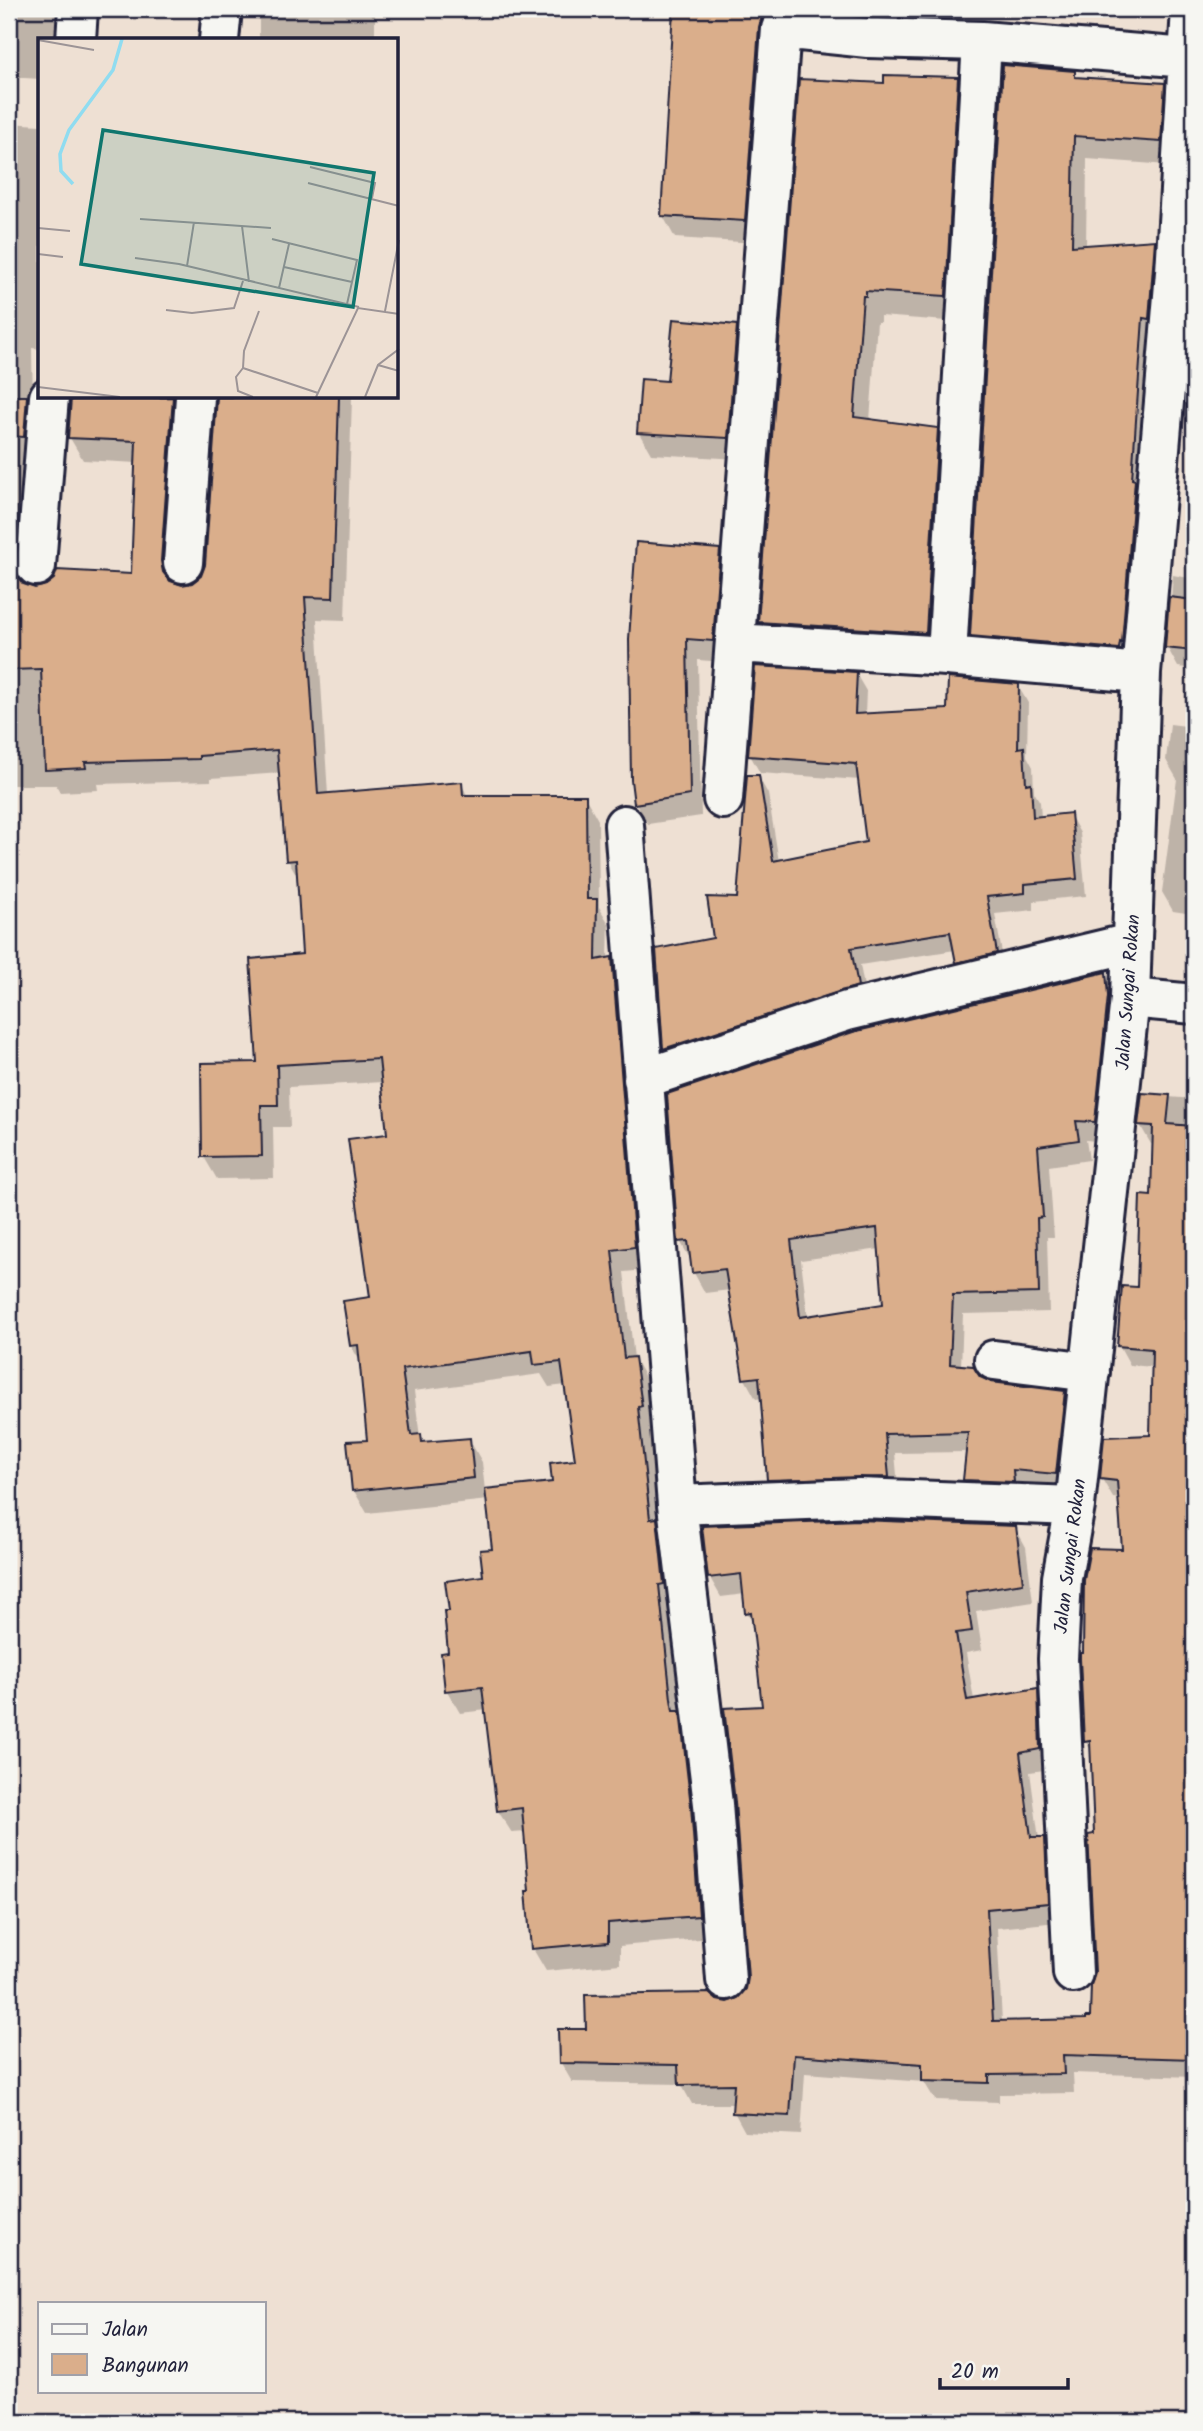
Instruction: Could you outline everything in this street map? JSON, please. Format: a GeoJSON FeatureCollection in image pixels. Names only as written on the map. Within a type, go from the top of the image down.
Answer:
{"type":"FeatureCollection","features":[{"type":"Feature","properties":{"kind":"street"},"geometry":{"type":"LineString","coordinates":[[76,38],[78,9]]}},
{"type":"Feature","properties":{"kind":"street"},"geometry":{"type":"LineString","coordinates":[[219,38],[222,9]]}},
{"type":"Feature","properties":{"kind":"street","name":"Jalan Sungai Rokan"},"geometry":{"type":"LineString","coordinates":[[1073,1973],[1058,1659],[1062,1578],[1075,1506],[1130,998],[1141,673],[1175,272],[1191,9]]}},
{"type":"Feature","properties":{"kind":"street"},"geometry":{"type":"LineString","coordinates":[[723,799],[781,19],[868,38],[982,41],[1187,58]]}},
{"type":"Feature","properties":{"kind":"street"},"geometry":{"type":"LineString","coordinates":[[947,656],[982,41]]}},
{"type":"Feature","properties":{"kind":"street"},"geometry":{"type":"LineString","coordinates":[[36,566],[49,399]]}},
{"type":"Feature","properties":{"kind":"street"},"geometry":{"type":"LineString","coordinates":[[183,563],[195,399]]}},
{"type":"Feature","properties":{"kind":"street"},"geometry":{"type":"LineString","coordinates":[[736,643],[947,656],[1141,673]]}},
{"type":"Feature","properties":{"kind":"street"},"geometry":{"type":"LineString","coordinates":[[624,825],[677,1505],[713,1804],[726,1980]]}},
{"type":"Feature","properties":{"kind":"street"},"geometry":{"type":"LineString","coordinates":[[643,1079],[848,1011],[1130,943]]}},
{"type":"Feature","properties":{"kind":"street"},"geometry":{"type":"LineString","coordinates":[[1130,998],[1194,1004]]}},
{"type":"Feature","properties":{"kind":"street"},"geometry":{"type":"LineString","coordinates":[[993,1360],[1090,1371]]}},
{"type":"Feature","properties":{"kind":"street"},"geometry":{"type":"LineString","coordinates":[[677,1505],[859,1498],[1075,1506]]}},
{"type":"Feature","properties":{"kind":"building"},"geometry":{"type":"Polygon","coordinates":[[[673,9],[764,9],[759,27],[745,221],[661,216],[673,9]]]}},
{"type":"Feature","properties":{"kind":"building"},"geometry":{"type":"Polygon","coordinates":[[[1003,65],[1075,71],[1075,77],[1165,83],[1161,142],[1074,136],[1072,246],[1155,240],[1149,319],[1143,318],[1132,479],[1135,480],[1122,643],[1120,642],[1119,649],[970,636],[1003,65]]]}},
{"type":"Feature","properties":{"kind":"building"},"geometry":{"type":"Polygon","coordinates":[[[884,75],[958,77],[946,296],[866,291],[866,296],[863,296],[854,417],[938,428],[926,633],[758,622],[799,79],[884,83],[884,75]]]}},
{"type":"Feature","properties":{"kind":"building"},"geometry":{"type":"Polygon","coordinates":[[[673,319],[737,325],[728,438],[637,433],[641,379],[667,381],[673,319]]]}},
{"type":"Feature","properties":{"kind":"building"},"geometry":{"type":"Polygon","coordinates":[[[9,396],[27,396],[24,437],[9,436],[9,396]]]}},
{"type":"Feature","properties":{"kind":"building"},"geometry":{"type":"Polygon","coordinates":[[[71,399],[173,399],[161,561],[163,572],[170,581],[182,585],[192,583],[201,576],[205,565],[217,399],[339,399],[333,598],[305,597],[318,794],[462,782],[463,795],[586,795],[587,899],[597,899],[596,960],[612,957],[635,1247],[612,1250],[624,1358],[635,1357],[642,1406],[638,1407],[650,1519],[657,1518],[664,1584],[659,1585],[671,1699],[673,1711],[680,1711],[691,1806],[699,1916],[608,1923],[608,1942],[531,1949],[522,1808],[497,1811],[482,1687],[445,1691],[441,1653],[448,1652],[444,1611],[449,1611],[445,1581],[483,1576],[480,1550],[492,1549],[485,1489],[552,1482],[550,1463],[575,1460],[561,1362],[534,1365],[532,1351],[402,1369],[411,1435],[421,1434],[422,1442],[470,1438],[474,1478],[352,1491],[347,1441],[367,1440],[358,1345],[350,1346],[343,1301],[370,1297],[348,1139],[387,1134],[379,1059],[277,1065],[278,1105],[261,1105],[262,1156],[202,1157],[201,1063],[257,1062],[250,959],[302,954],[296,860],[286,861],[277,750],[199,756],[199,759],[85,762],[86,768],[45,770],[41,669],[9,670],[9,567],[15,567],[23,584],[35,588],[54,579],[57,570],[131,574],[136,441],[68,438],[71,399]]]}},
{"type":"Feature","properties":{"kind":"building"},"geometry":{"type":"Polygon","coordinates":[[[636,542],[720,549],[713,641],[687,639],[690,795],[634,804],[631,780],[629,639],[636,542]]]}},
{"type":"Feature","properties":{"kind":"building"},"geometry":{"type":"Polygon","coordinates":[[[1169,597],[1194,600],[1194,651],[1165,648],[1169,597]]]}},
{"type":"Feature","properties":{"kind":"building"},"geometry":{"type":"Polygon","coordinates":[[[755,666],[857,672],[855,714],[947,709],[948,678],[1019,684],[1018,748],[1024,747],[1026,784],[1031,783],[1033,817],[1071,813],[1077,879],[1025,884],[1025,893],[987,897],[997,953],[956,963],[950,932],[851,948],[858,986],[663,1049],[656,949],[713,938],[707,897],[737,898],[747,775],[759,775],[773,861],[866,842],[856,764],[748,756],[755,666]]]}},
{"type":"Feature","properties":{"kind":"building"},"geometry":{"type":"Polygon","coordinates":[[[1106,972],[1108,996],[1095,1122],[1076,1121],[1079,1140],[1038,1146],[1043,1217],[1037,1218],[1039,1293],[953,1295],[950,1364],[973,1366],[980,1377],[991,1382],[1065,1391],[1056,1474],[1013,1470],[1014,1482],[963,1480],[968,1432],[885,1434],[889,1477],[767,1480],[759,1377],[743,1379],[725,1269],[692,1273],[688,1241],[678,1242],[667,1094],[853,1032],[1106,972]],[[877,1228],[791,1240],[800,1317],[883,1304],[877,1228]]]}},
{"type":"Feature","properties":{"kind":"building"},"geometry":{"type":"Polygon","coordinates":[[[1142,1093],[1170,1095],[1167,1124],[1194,1126],[1194,2059],[1063,2055],[1064,2074],[989,2075],[989,2083],[922,2081],[922,2064],[794,2055],[790,2116],[732,2113],[734,2084],[679,2085],[678,2065],[559,2063],[558,2029],[586,2029],[585,1995],[709,1993],[717,2000],[727,2002],[738,1998],[746,1989],[748,1978],[735,1802],[724,1708],[762,1706],[751,1612],[745,1613],[741,1574],[708,1578],[702,1526],[859,1520],[1016,1526],[1023,1583],[966,1592],[972,1631],[956,1633],[967,1700],[1038,1688],[1040,1749],[1020,1753],[1031,1837],[1045,1837],[1048,1903],[987,1909],[993,2021],[1090,2017],[1091,1985],[1095,1972],[1088,1835],[1094,1834],[1090,1741],[1084,1742],[1080,1659],[1080,1653],[1083,1653],[1084,1580],[1090,1548],[1122,1549],[1117,1481],[1100,1479],[1104,1437],[1150,1435],[1152,1349],[1117,1346],[1122,1286],[1137,1287],[1140,1195],[1151,1196],[1153,1126],[1138,1125],[1142,1093]]]}}]}
